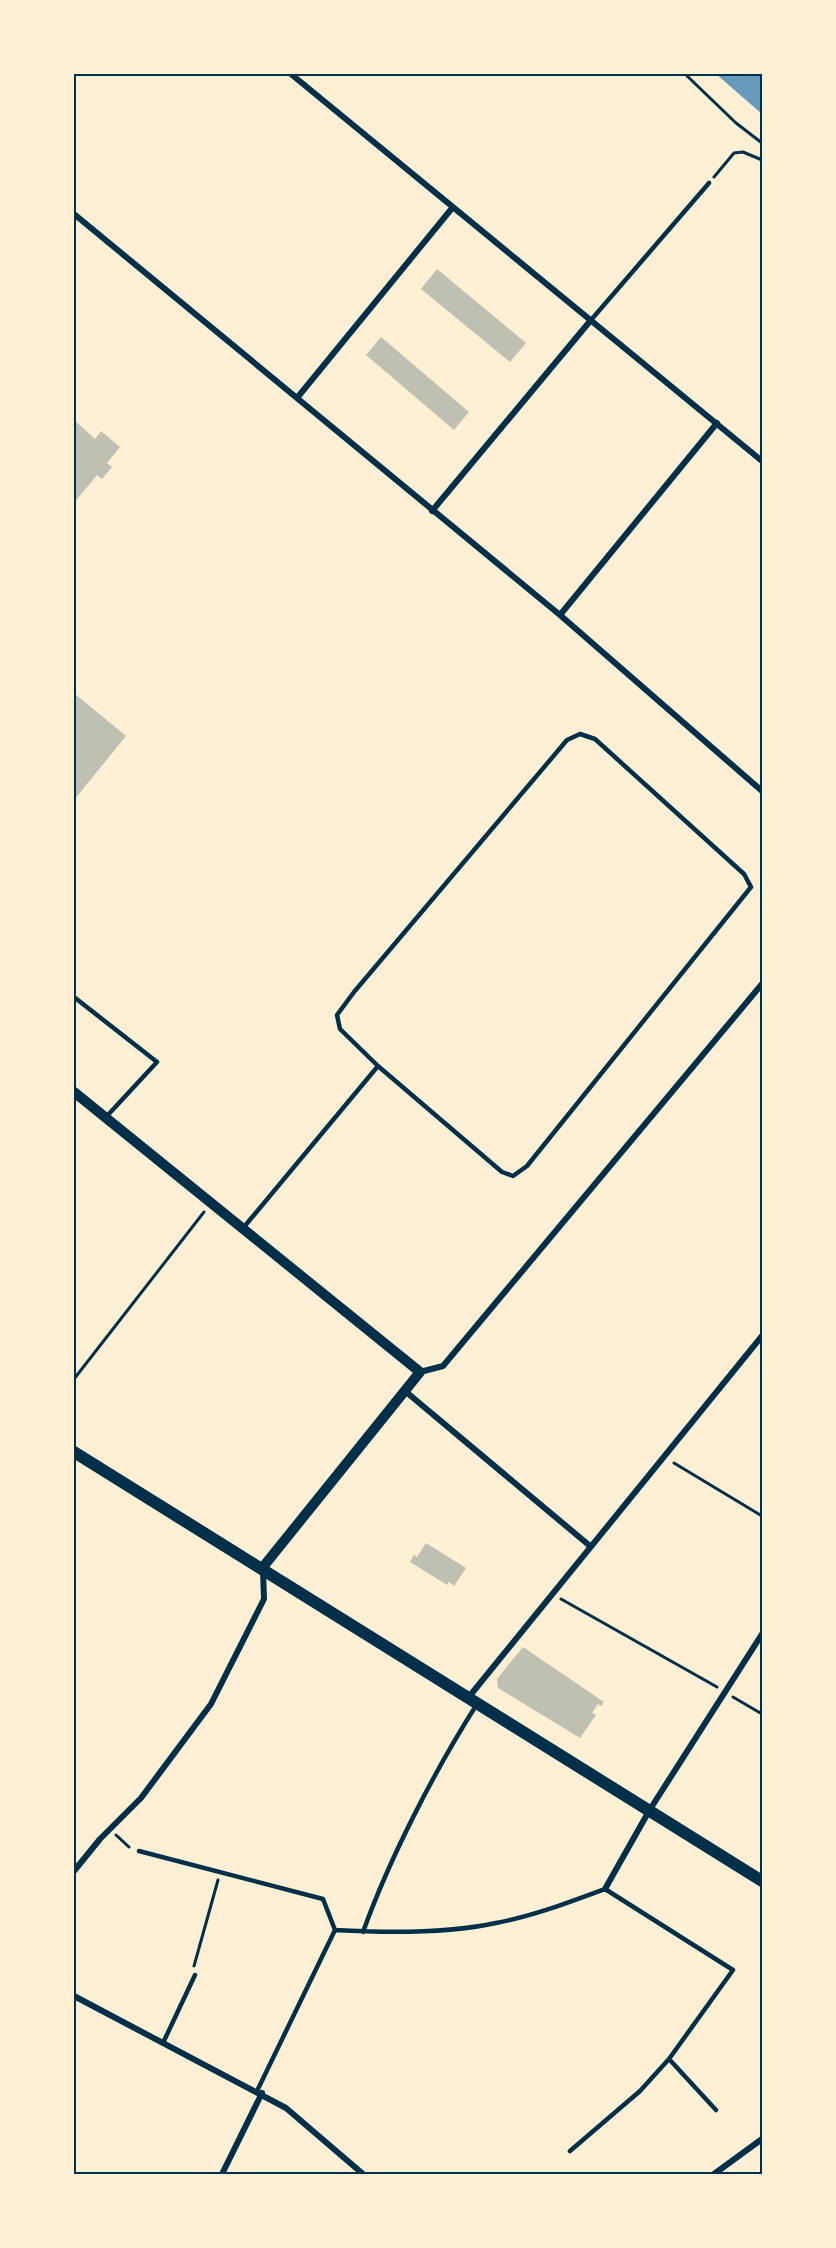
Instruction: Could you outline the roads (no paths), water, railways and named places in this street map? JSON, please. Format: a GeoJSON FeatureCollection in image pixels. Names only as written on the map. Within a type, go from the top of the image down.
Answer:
{"type":"FeatureCollection","features":[{"type":"Feature","properties":{"kind":"main road"},"geometry":{"type":"LineString","coordinates":[[74,1452],[263,1567],[762,1881]]}},
{"type":"Feature","properties":{"kind":"street"},"geometry":{"type":"LineString","coordinates":[[291,74],[762,462]]}},
{"type":"Feature","properties":{"kind":"street"},"geometry":{"type":"LineString","coordinates":[[297,398],[453,207]]}},
{"type":"Feature","properties":{"kind":"street"},"geometry":{"type":"LineString","coordinates":[[74,214],[560,615],[762,791]]}},
{"type":"Feature","properties":{"kind":"street"},"geometry":{"type":"LineString","coordinates":[[432,511],[591,320]]}},
{"type":"Feature","properties":{"kind":"street"},"geometry":{"type":"LineString","coordinates":[[560,615],[717,423]]}},
{"type":"Feature","properties":{"kind":"street"},"geometry":{"type":"LineString","coordinates":[[74,1870],[141,1798],[211,1704],[264,1599],[263,1567],[420,1372],[443,1366],[762,984]]}},
{"type":"Feature","properties":{"kind":"street"},"geometry":{"type":"LineString","coordinates":[[74,1092],[420,1372]]}},
{"type":"Feature","properties":{"kind":"street"},"geometry":{"type":"LineString","coordinates":[[473,1700],[551,1593],[762,1336]]}},
{"type":"Feature","properties":{"kind":"street"},"geometry":{"type":"LineString","coordinates":[[405,1390],[590,1546]]}},
{"type":"Feature","properties":{"kind":"street"},"geometry":{"type":"LineString","coordinates":[[605,1889],[649,1811],[762,1634]]}},
{"type":"Feature","properties":{"kind":"street"},"geometry":{"type":"LineString","coordinates":[[74,1996],[286,2108],[363,2175]]}},
{"type":"Feature","properties":{"kind":"street"},"geometry":{"type":"LineString","coordinates":[[222,2175],[259,2092]]}},
{"type":"Feature","properties":{"kind":"street"},"geometry":{"type":"LineString","coordinates":[[714,2175],[762,2139]]}},
{"type":"Feature","properties":{"kind":"lane"},"geometry":{"type":"LineString","coordinates":[[591,320],[709,183]]}},
{"type":"Feature","properties":{"kind":"lane"},"geometry":{"type":"LineString","coordinates":[[580,734],[595,739],[744,874],[751,887],[527,1166],[513,1176],[501,1172],[378,1066],[340,1029],[337,1015],[567,740],[580,734]]}},
{"type":"Feature","properties":{"kind":"lane"},"geometry":{"type":"LineString","coordinates":[[74,997],[157,1062],[105,1118]]}},
{"type":"Feature","properties":{"kind":"lane"},"geometry":{"type":"LineString","coordinates":[[243,1230],[378,1066]]}},
{"type":"Feature","properties":{"kind":"lane"},"geometry":{"type":"LineString","coordinates":[[363,1932],[372,1906],[473,1700]]}},
{"type":"Feature","properties":{"kind":"lane"},"geometry":{"type":"LineString","coordinates":[[139,1851],[323,1899],[335,1930],[259,2092]]}},
{"type":"Feature","properties":{"kind":"lane"},"geometry":{"type":"LineString","coordinates":[[335,1930],[363,1932],[461,1928],[496,1923],[605,1889],[733,1970],[669,2059],[639,2091],[570,2151]]}},
{"type":"Feature","properties":{"kind":"lane"},"geometry":{"type":"LineString","coordinates":[[162,2044],[193,1974]]}},
{"type":"Feature","properties":{"kind":"lane"},"geometry":{"type":"LineString","coordinates":[[669,2059],[716,2110]]}},
{"type":"Feature","properties":{"kind":"water"},"geometry":{"type":"Polygon","coordinates":[[[716,74],[762,74],[762,114],[716,74]]]}}]}
